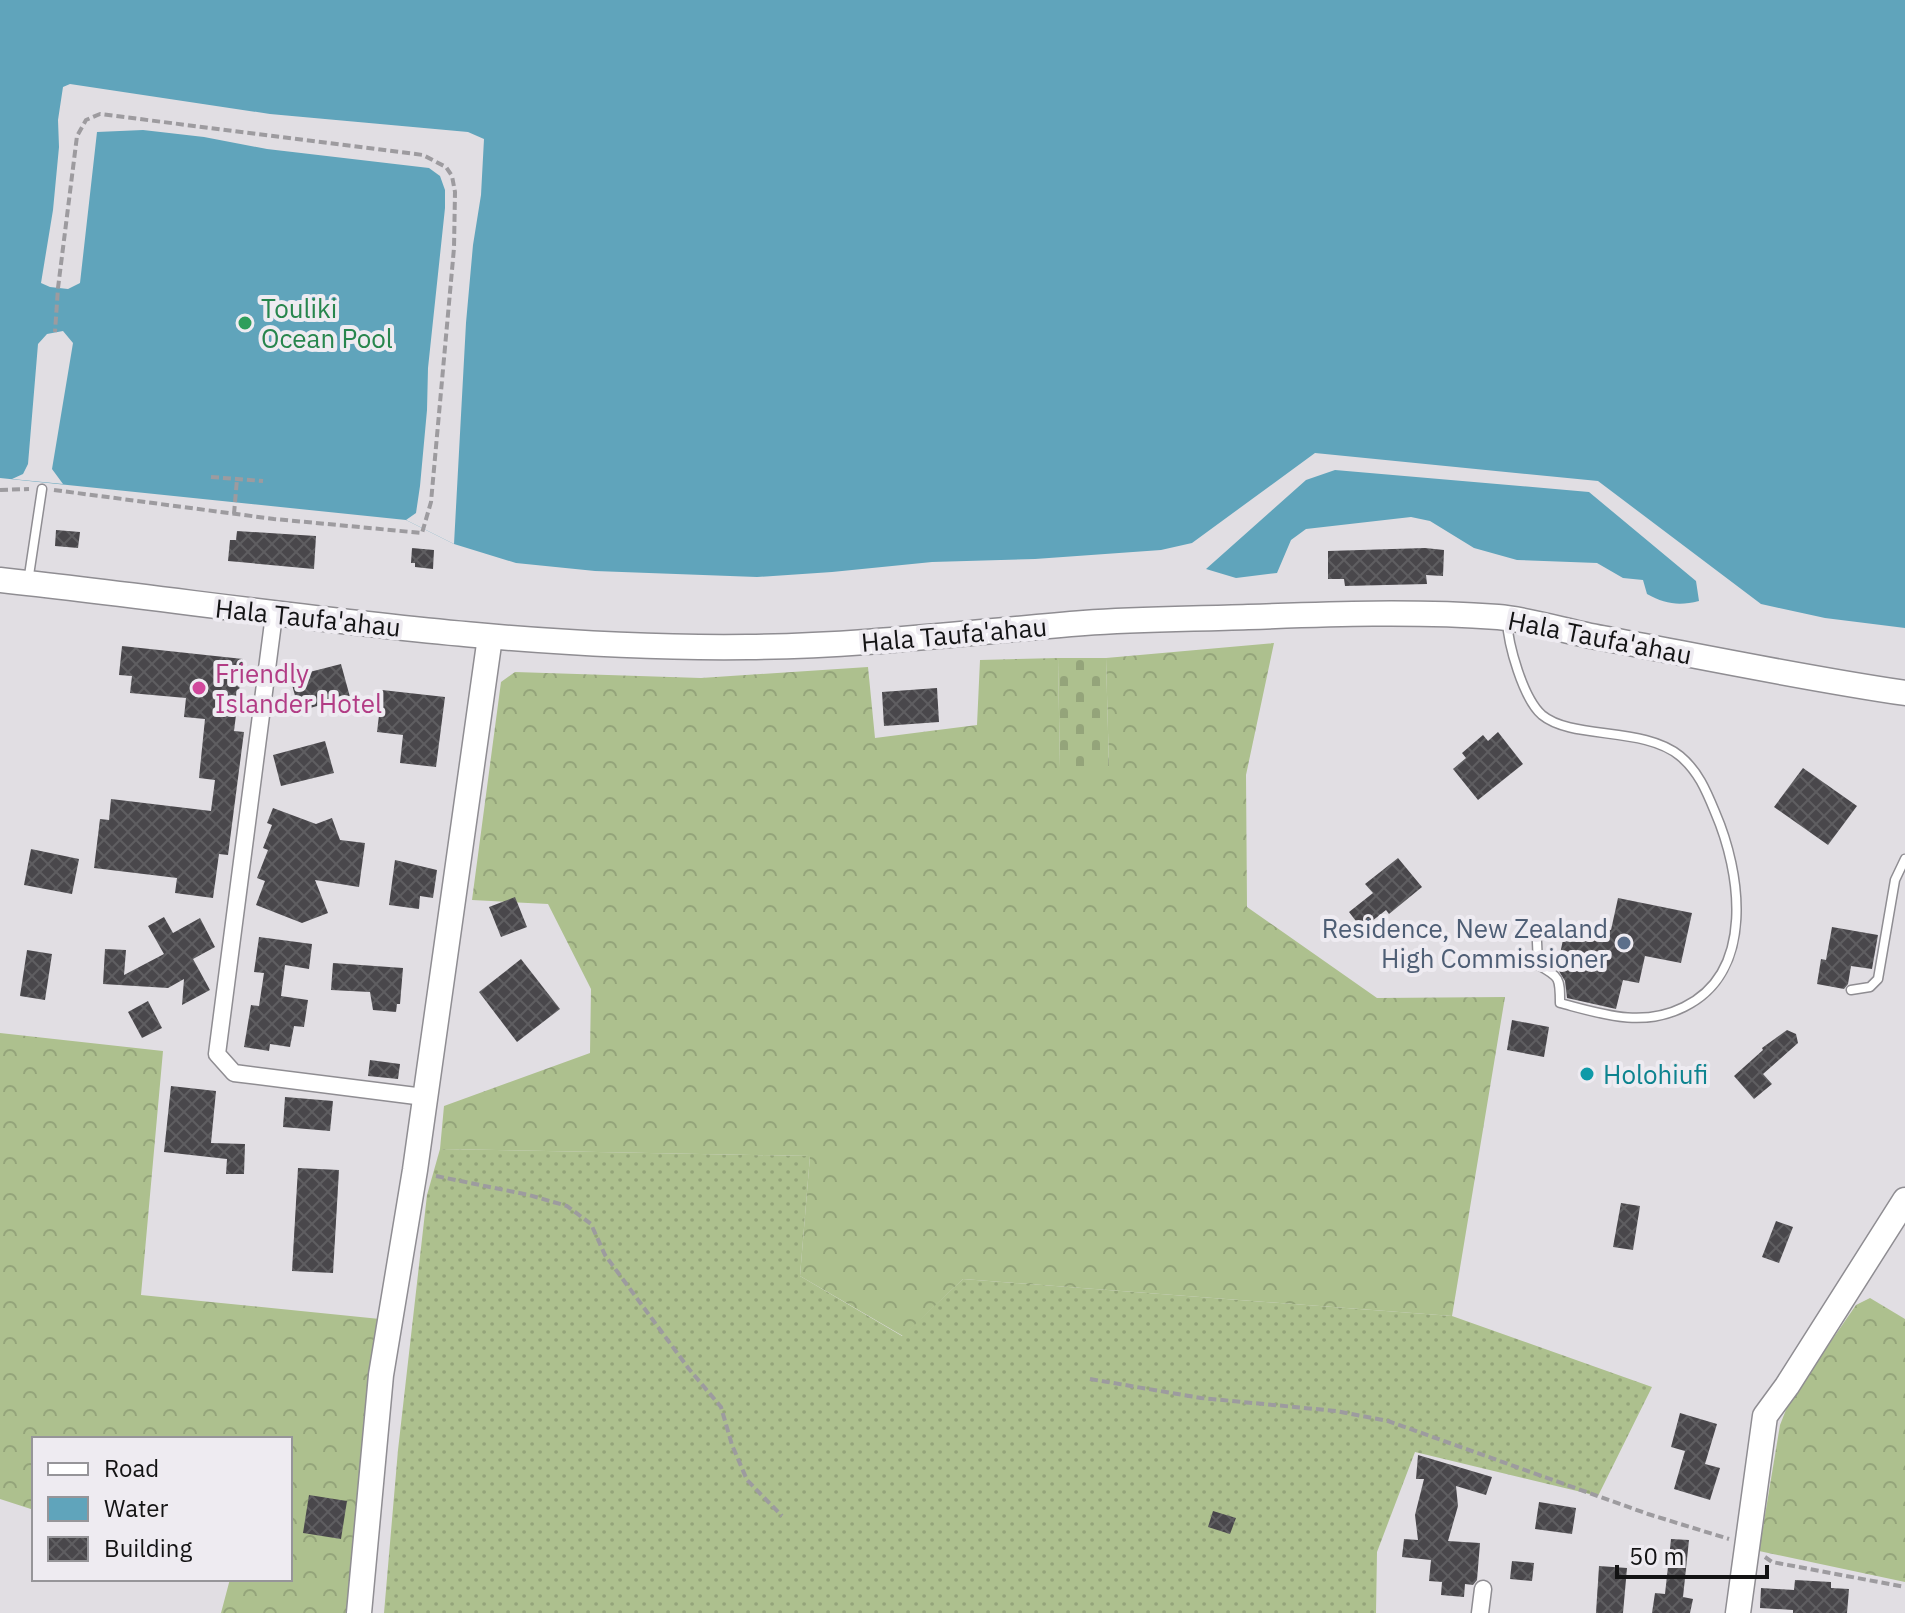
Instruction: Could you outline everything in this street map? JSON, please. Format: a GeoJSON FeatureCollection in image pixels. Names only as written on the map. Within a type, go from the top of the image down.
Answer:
{"type":"FeatureCollection","features":[{"type":"Feature","properties":{"kind":"street","name":"Hala Taufa'ahau"},"geometry":{"type":"LineString","coordinates":[[0,580],[274,615],[490,637],[631,647],[863,643],[1091,623],[1381,613],[1507,618],[1806,678],[1905,693]]}},
{"type":"Feature","properties":{"kind":"street"},"geometry":{"type":"LineString","coordinates":[[274,615],[217,1054],[234,1073],[424,1097]]}},
{"type":"Feature","properties":{"kind":"street"},"geometry":{"type":"LineString","coordinates":[[359,1613],[381,1375],[415,1170],[490,637]]}},
{"type":"Feature","properties":{"kind":"street"},"geometry":{"type":"LineString","coordinates":[[1738,1613],[1765,1416],[1905,1200]]}},
{"type":"Feature","properties":{"kind":"street"},"geometry":{"type":"LineString","coordinates":[[1480,1613],[1483,1589]]}},
{"type":"Feature","properties":{"kind":"lane"},"geometry":{"type":"LineString","coordinates":[[28,583],[42,489]]}},
{"type":"Feature","properties":{"kind":"lane"},"geometry":{"type":"LineString","coordinates":[[1507,618],[1508,641],[1531,701],[1539,712],[1562,725],[1647,740],[1678,754],[1698,773],[1729,843],[1736,883],[1737,920],[1729,954],[1717,981],[1701,997],[1682,1009],[1652,1018],[1621,1019],[1560,1003],[1560,983],[1556,975],[1538,965],[1537,942]]}},
{"type":"Feature","properties":{"kind":"lane"},"geometry":{"type":"LineString","coordinates":[[1851,990],[1870,987],[1878,979],[1895,880],[1905,859]]}},
{"type":"Feature","properties":{"kind":"path"},"geometry":{"type":"LineString","coordinates":[[0,490],[42,489],[234,514],[422,533],[431,502],[454,248],[455,192],[452,176],[436,159],[423,155],[100,114],[86,120],[77,136],[55,332]]}},
{"type":"Feature","properties":{"kind":"path"},"geometry":{"type":"LineString","coordinates":[[211,477],[263,481]]}},
{"type":"Feature","properties":{"kind":"path"},"geometry":{"type":"LineString","coordinates":[[234,514],[237,479]]}},
{"type":"Feature","properties":{"kind":"path"},"geometry":{"type":"LineString","coordinates":[[415,1170],[567,1206],[591,1224],[605,1255],[721,1407],[747,1480],[782,1516]]}},
{"type":"Feature","properties":{"kind":"path"},"geometry":{"type":"LineString","coordinates":[[1090,1379],[1201,1398],[1336,1411],[1388,1421],[1648,1514],[1746,1544],[1772,1562],[1905,1587]]}},
{"type":"Feature","properties":{"kind":"green space"},"geometry":{"type":"Polygon","coordinates":[[[1274,643],[1246,775],[1247,907],[1377,998],[1505,997],[1452,1316],[963,1279],[903,1336],[800,1276],[810,1156],[440,1149],[444,1106],[590,1053],[591,989],[548,904],[472,900],[501,682],[515,672],[701,678],[868,667],[875,738],[977,725],[980,660],[1058,658],[1060,768],[1109,767],[1106,658],[1274,643]]]}},
{"type":"Feature","properties":{"kind":"green space"},"geometry":{"type":"Polygon","coordinates":[[[1058,658],[1106,658],[1109,768],[1060,769],[1058,658]]]}},
{"type":"Feature","properties":{"kind":"green space"},"geometry":{"type":"Polygon","coordinates":[[[0,1033],[163,1051],[141,1295],[380,1319],[349,1613],[221,1613],[229,1581],[292,1581],[292,1437],[32,1437],[32,1509],[0,1499],[0,1033]]]}},
{"type":"Feature","properties":{"kind":"green space"},"geometry":{"type":"Polygon","coordinates":[[[440,1149],[810,1156],[800,1276],[902,1336],[963,1279],[1452,1316],[1652,1387],[1598,1496],[1415,1452],[1377,1552],[1376,1613],[384,1613],[398,1450],[427,1195],[440,1149]]]}},
{"type":"Feature","properties":{"kind":"green space"},"geometry":{"type":"Polygon","coordinates":[[[1870,1298],[1905,1319],[1905,1582],[1759,1551],[1780,1425],[1789,1402],[1856,1305],[1870,1298]]]}},
{"type":"Feature","properties":{"kind":"water"},"geometry":{"type":"Polygon","coordinates":[[[0,0],[1905,0],[1905,628],[1825,618],[1761,604],[1598,481],[1315,453],[1192,543],[1161,550],[932,562],[757,577],[595,571],[516,563],[454,544],[406,520],[0,478],[0,0]]]}},
{"type":"Feature","properties":{"kind":"water"},"geometry":{"type":"Polygon","coordinates":[[[1335,470],[1589,492],[1696,581],[1699,601],[1679,604],[1660,600],[1647,594],[1643,580],[1623,578],[1597,563],[1517,560],[1474,548],[1430,521],[1411,517],[1306,529],[1291,540],[1277,573],[1236,578],[1206,569],[1306,480],[1335,470]]]}},
{"type":"Feature","properties":{"kind":"pier"},"geometry":{"type":"Polygon","coordinates":[[[70,84],[270,114],[468,132],[484,139],[481,195],[466,323],[454,544],[406,520],[416,513],[420,486],[428,368],[445,208],[445,190],[440,176],[429,168],[267,149],[204,137],[143,130],[97,132],[80,283],[68,289],[50,287],[41,283],[53,210],[59,147],[58,120],[63,87],[70,84]]]}},
{"type":"Feature","properties":{"kind":"pier"},"geometry":{"type":"Polygon","coordinates":[[[63,331],[73,343],[52,469],[63,484],[12,479],[23,474],[28,464],[38,344],[47,334],[63,331]]]}},
{"type":"Feature","properties":{"kind":"building"},"geometry":{"type":"Polygon","coordinates":[[[56,530],[80,532],[78,548],[55,546],[56,530]]]}},
{"type":"Feature","properties":{"kind":"building"},"geometry":{"type":"Polygon","coordinates":[[[237,531],[316,536],[314,569],[228,561],[230,540],[236,540],[237,531]]]}},
{"type":"Feature","properties":{"kind":"building"},"geometry":{"type":"Polygon","coordinates":[[[412,548],[434,550],[433,569],[415,567],[415,563],[411,563],[412,548]]]}},
{"type":"Feature","properties":{"kind":"building"},"geometry":{"type":"Polygon","coordinates":[[[1444,550],[1443,576],[1426,575],[1427,584],[1345,586],[1344,579],[1328,579],[1328,551],[1444,550]]]}},
{"type":"Feature","properties":{"kind":"building"},"geometry":{"type":"Polygon","coordinates":[[[122,646],[243,659],[234,731],[244,732],[228,855],[219,854],[213,898],[175,893],[177,878],[94,868],[100,819],[109,820],[111,799],[211,811],[215,780],[199,778],[205,719],[184,717],[186,698],[130,693],[132,676],[119,675],[122,646]]]}},
{"type":"Feature","properties":{"kind":"building"},"geometry":{"type":"Polygon","coordinates":[[[341,664],[350,697],[299,711],[290,677],[341,664]]]}},
{"type":"Feature","properties":{"kind":"building"},"geometry":{"type":"Polygon","coordinates":[[[937,688],[939,722],[884,726],[882,692],[937,688]]]}},
{"type":"Feature","properties":{"kind":"building"},"geometry":{"type":"Polygon","coordinates":[[[382,690],[445,697],[436,767],[400,763],[403,735],[377,732],[382,690]]]}},
{"type":"Feature","properties":{"kind":"building"},"geometry":{"type":"Polygon","coordinates":[[[1498,732],[1523,764],[1478,800],[1453,769],[1466,758],[1462,753],[1483,735],[1488,741],[1498,732]]]}},
{"type":"Feature","properties":{"kind":"building"},"geometry":{"type":"Polygon","coordinates":[[[325,741],[334,773],[281,786],[273,755],[325,741]]]}},
{"type":"Feature","properties":{"kind":"building"},"geometry":{"type":"Polygon","coordinates":[[[1803,768],[1857,806],[1828,845],[1774,807],[1803,768]]]}},
{"type":"Feature","properties":{"kind":"building"},"geometry":{"type":"Polygon","coordinates":[[[273,808],[316,824],[332,818],[340,840],[365,843],[359,887],[315,880],[328,913],[302,923],[256,905],[265,881],[257,878],[268,850],[263,848],[272,825],[267,823],[273,808]]]}},
{"type":"Feature","properties":{"kind":"building"},"geometry":{"type":"Polygon","coordinates":[[[31,849],[79,859],[72,894],[24,885],[31,849]]]}},
{"type":"Feature","properties":{"kind":"building"},"geometry":{"type":"Polygon","coordinates":[[[1398,858],[1422,887],[1389,914],[1386,910],[1362,929],[1349,912],[1373,893],[1365,884],[1398,858]]]}},
{"type":"Feature","properties":{"kind":"building"},"geometry":{"type":"Polygon","coordinates":[[[395,860],[437,870],[433,898],[420,896],[419,909],[389,905],[395,860]]]}},
{"type":"Feature","properties":{"kind":"building"},"geometry":{"type":"Polygon","coordinates":[[[515,897],[527,927],[501,937],[489,907],[515,897]]]}},
{"type":"Feature","properties":{"kind":"building","name":"Residence, New Zealand High Commissioner"},"geometry":{"type":"Polygon","coordinates":[[[1618,898],[1692,913],[1681,963],[1645,956],[1639,983],[1623,980],[1616,1009],[1567,998],[1565,981],[1557,968],[1567,921],[1611,930],[1618,898]]]}},
{"type":"Feature","properties":{"kind":"building"},"geometry":{"type":"Polygon","coordinates":[[[164,917],[173,933],[200,918],[215,947],[193,959],[210,990],[182,1005],[184,979],[168,988],[103,984],[105,949],[126,950],[124,975],[164,954],[148,926],[164,917]]]}},
{"type":"Feature","properties":{"kind":"building"},"geometry":{"type":"Polygon","coordinates":[[[1832,927],[1878,935],[1872,969],[1851,966],[1844,989],[1817,984],[1821,959],[1826,960],[1832,927]]]}},
{"type":"Feature","properties":{"kind":"building"},"geometry":{"type":"Polygon","coordinates":[[[259,937],[312,944],[309,969],[285,965],[281,996],[308,1000],[304,1027],[294,1026],[290,1047],[270,1044],[269,1051],[244,1047],[251,1005],[259,1006],[264,973],[254,972],[259,937]]]}},
{"type":"Feature","properties":{"kind":"building"},"geometry":{"type":"Polygon","coordinates":[[[27,950],[52,954],[45,1000],[20,996],[27,950]]]}},
{"type":"Feature","properties":{"kind":"building"},"geometry":{"type":"Polygon","coordinates":[[[521,959],[560,1009],[517,1042],[479,992],[521,959]]]}},
{"type":"Feature","properties":{"kind":"building"},"geometry":{"type":"Polygon","coordinates":[[[333,963],[403,968],[400,1004],[397,1004],[396,1012],[373,1010],[370,992],[331,990],[333,963]]]}},
{"type":"Feature","properties":{"kind":"building"},"geometry":{"type":"Polygon","coordinates":[[[148,1001],[162,1028],[142,1038],[128,1012],[148,1001]]]}},
{"type":"Feature","properties":{"kind":"building"},"geometry":{"type":"Polygon","coordinates":[[[1512,1020],[1549,1027],[1544,1057],[1507,1050],[1512,1020]]]}},
{"type":"Feature","properties":{"kind":"building"},"geometry":{"type":"Polygon","coordinates":[[[1787,1030],[1796,1034],[1798,1043],[1763,1074],[1772,1084],[1754,1099],[1734,1076],[1762,1048],[1787,1030]]]}},
{"type":"Feature","properties":{"kind":"building"},"geometry":{"type":"Polygon","coordinates":[[[370,1060],[400,1064],[398,1079],[368,1076],[370,1060]]]}},
{"type":"Feature","properties":{"kind":"building"},"geometry":{"type":"Polygon","coordinates":[[[171,1086],[216,1091],[211,1143],[245,1144],[244,1174],[226,1174],[227,1159],[164,1152],[171,1086]]]}},
{"type":"Feature","properties":{"kind":"building"},"geometry":{"type":"Polygon","coordinates":[[[285,1097],[333,1101],[330,1131],[283,1127],[285,1097]]]}},
{"type":"Feature","properties":{"kind":"building"},"geometry":{"type":"Polygon","coordinates":[[[298,1168],[339,1170],[333,1273],[292,1271],[298,1168]]]}},
{"type":"Feature","properties":{"kind":"building"},"geometry":{"type":"Polygon","coordinates":[[[1621,1203],[1640,1206],[1633,1250],[1613,1247],[1621,1203]]]}},
{"type":"Feature","properties":{"kind":"building"},"geometry":{"type":"Polygon","coordinates":[[[1776,1221],[1793,1227],[1779,1263],[1762,1257],[1776,1221]]]}},
{"type":"Feature","properties":{"kind":"building"},"geometry":{"type":"Polygon","coordinates":[[[1680,1413],[1717,1424],[1705,1464],[1720,1468],[1710,1500],[1674,1489],[1685,1451],[1671,1447],[1680,1413]]]}},
{"type":"Feature","properties":{"kind":"building"},"geometry":{"type":"Polygon","coordinates":[[[1418,1455],[1492,1477],[1486,1495],[1456,1486],[1458,1506],[1448,1541],[1480,1543],[1477,1580],[1473,1585],[1465,1584],[1464,1597],[1441,1595],[1442,1582],[1429,1581],[1431,1560],[1402,1557],[1404,1539],[1418,1540],[1415,1515],[1424,1479],[1416,1479],[1418,1455]]]}},
{"type":"Feature","properties":{"kind":"building"},"geometry":{"type":"Polygon","coordinates":[[[309,1495],[347,1501],[341,1539],[303,1533],[309,1495]]]}},
{"type":"Feature","properties":{"kind":"building"},"geometry":{"type":"Polygon","coordinates":[[[1539,1502],[1576,1508],[1572,1534],[1535,1529],[1539,1502]]]}},
{"type":"Feature","properties":{"kind":"building"},"geometry":{"type":"Polygon","coordinates":[[[1213,1511],[1236,1518],[1230,1534],[1208,1527],[1213,1511]]]}},
{"type":"Feature","properties":{"kind":"building"},"geometry":{"type":"Polygon","coordinates":[[[1671,1539],[1689,1540],[1683,1597],[1693,1599],[1690,1613],[1652,1613],[1655,1593],[1665,1594],[1671,1539]]]}},
{"type":"Feature","properties":{"kind":"building"},"geometry":{"type":"Polygon","coordinates":[[[1512,1561],[1534,1563],[1532,1581],[1510,1579],[1512,1561]]]}},
{"type":"Feature","properties":{"kind":"building"},"geometry":{"type":"Polygon","coordinates":[[[1599,1566],[1627,1568],[1623,1613],[1596,1613],[1599,1566]]]}},
{"type":"Feature","properties":{"kind":"building"},"geometry":{"type":"Polygon","coordinates":[[[1795,1580],[1831,1582],[1831,1588],[1849,1589],[1847,1613],[1793,1613],[1793,1610],[1760,1608],[1761,1588],[1794,1590],[1795,1580]]]}},
{"type":"Feature","properties":{"kind":"place","name":"Touliki Ocean Pool"},"geometry":{"type":"Point","coordinates":[245,323]}},
{"type":"Feature","properties":{"kind":"place","name":"Friendly Islander Hotel"},"geometry":{"type":"Point","coordinates":[199,688]}},
{"type":"Feature","properties":{"kind":"place","name":"Residence, New Zealand High Commissioner"},"geometry":{"type":"Point","coordinates":[1624,943]}},
{"type":"Feature","properties":{"kind":"place","name":"Holohiufi"},"geometry":{"type":"Point","coordinates":[1587,1074]}}]}
